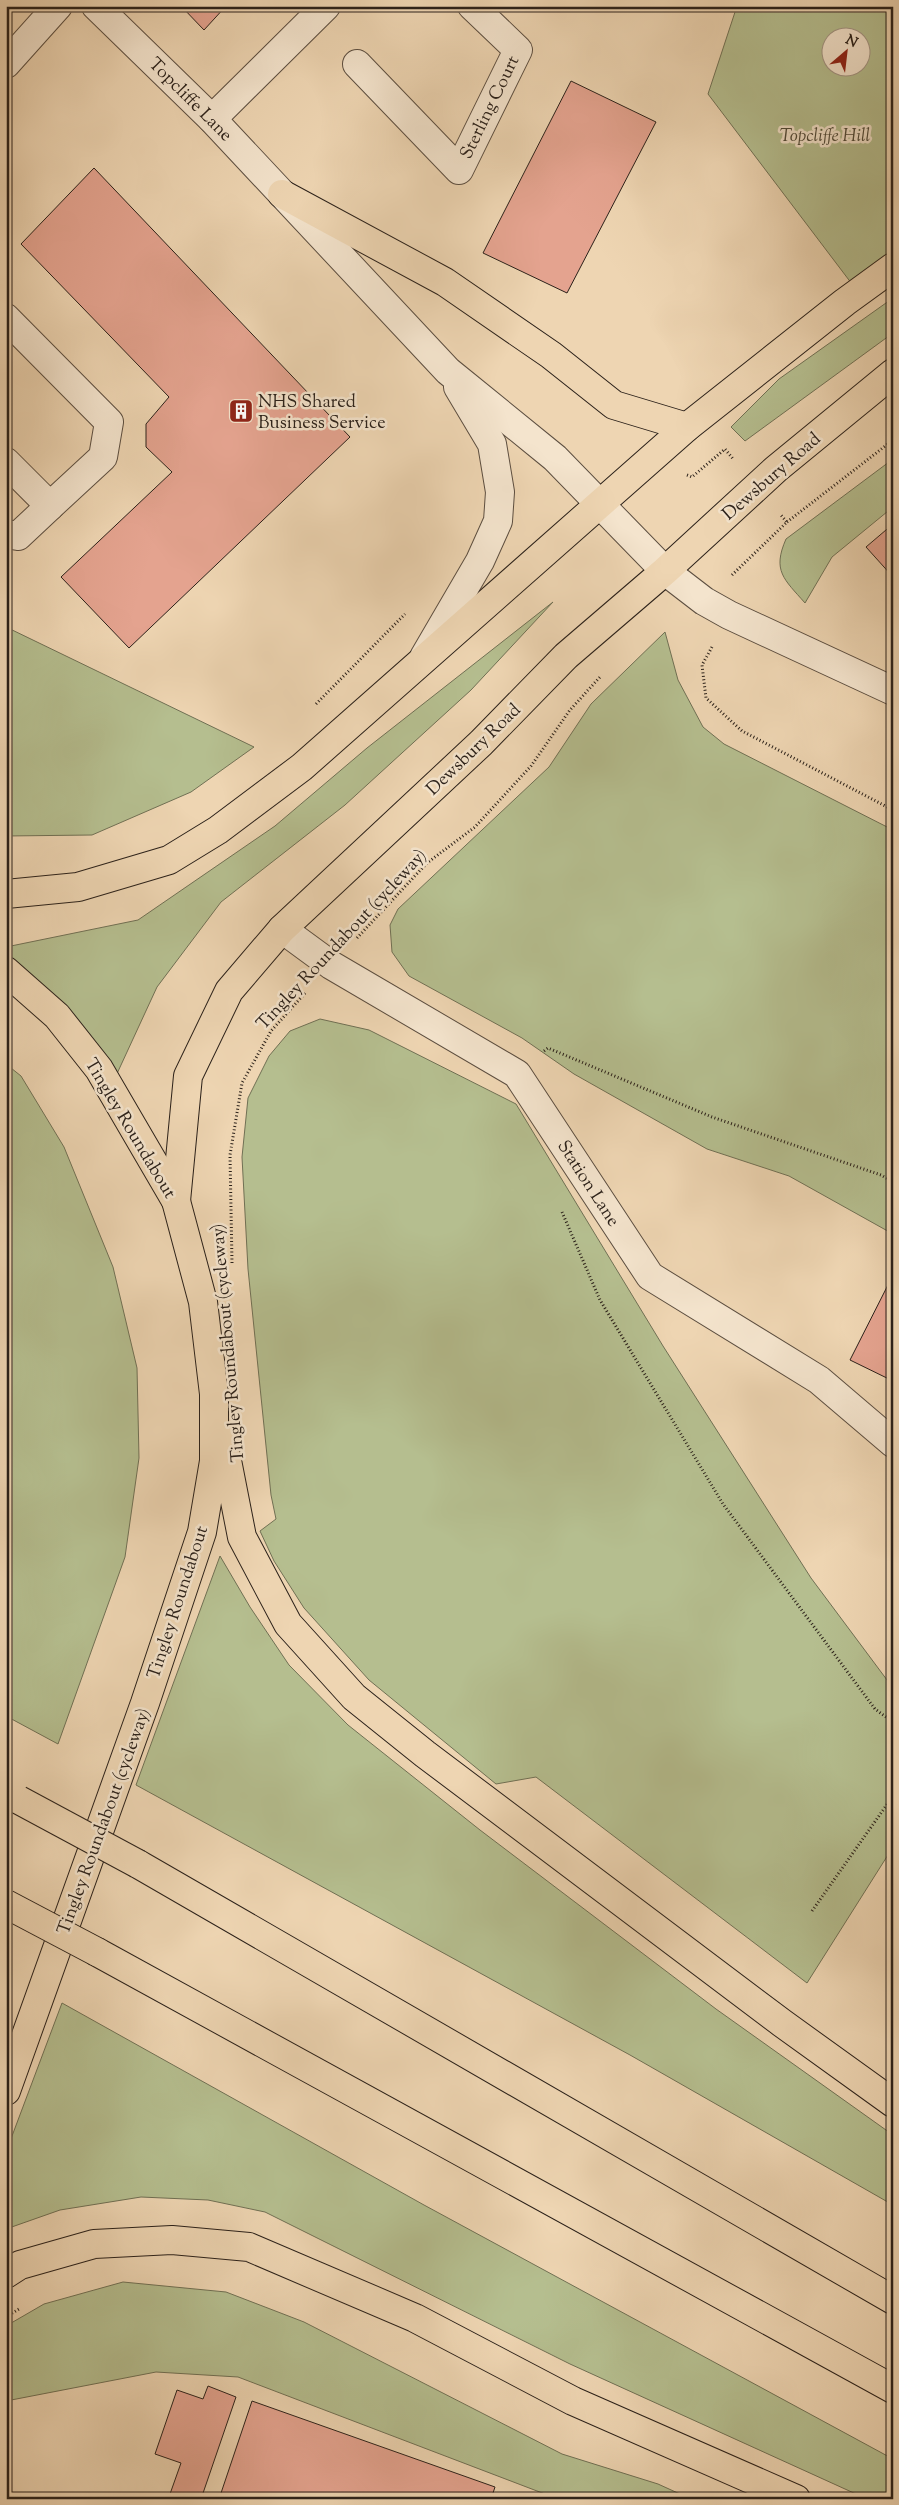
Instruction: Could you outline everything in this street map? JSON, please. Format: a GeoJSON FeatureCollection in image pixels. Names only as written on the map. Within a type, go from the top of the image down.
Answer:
{"type":"FeatureCollection","features":[{"type":"Feature","properties":{"kind":"highway"},"geometry":{"type":"LineString","coordinates":[[282,194],[445,282],[551,355],[614,405],[687,427]]}},
{"type":"Feature","properties":{"kind":"highway"},"geometry":{"type":"LineString","coordinates":[[6,894],[78,887],[169,860],[218,830],[302,767],[687,427],[845,302],[893,267]]}},
{"type":"Feature","properties":{"kind":"highway","name":"Dewsbury Road"},"geometry":{"type":"LineString","coordinates":[[176,1202],[188,1076],[229,991],[282,929],[481,743],[566,656],[665,571],[756,488],[893,373]]}},
{"type":"Feature","properties":{"kind":"highway","name":"Tingley Roundabout"},"geometry":{"type":"LineString","coordinates":[[6,971],[57,1016],[99,1069],[176,1202],[203,1302],[214,1394],[214,1462],[202,1532],[145,1703],[6,2091]]}},
{"type":"Feature","properties":{"kind":"highway"},"geometry":{"type":"LineString","coordinates":[[214,1394],[242,1537],[288,1624],[354,1697],[425,1754],[774,2017],[893,2103]]}},
{"type":"Feature","properties":{"kind":"highway"},"geometry":{"type":"LineString","coordinates":[[13,1796],[138,1864],[893,2300]]}},
{"type":"Feature","properties":{"kind":"highway"},"geometry":{"type":"LineString","coordinates":[[6,1904],[97,1952],[893,2389]]}},
{"type":"Feature","properties":{"kind":"highway"},"geometry":{"type":"LineString","coordinates":[[6,2274],[20,2265],[94,2244],[172,2240],[249,2247],[415,2318],[573,2401],[796,2499]]}},
{"type":"Feature","properties":{"kind":"street"},"geometry":{"type":"LineString","coordinates":[[6,64],[58,6]]}},
{"type":"Feature","properties":{"kind":"street","name":"Topcliffe Lane"},"geometry":{"type":"LineString","coordinates":[[96,6],[212,119],[448,370]]}},
{"type":"Feature","properties":{"kind":"street"},"geometry":{"type":"LineString","coordinates":[[212,119],[326,6]]}},
{"type":"Feature","properties":{"kind":"street","name":"Sterling Court"},"geometry":{"type":"LineString","coordinates":[[358,64],[458,170],[518,50],[472,6]]}},
{"type":"Feature","properties":{"kind":"street"},"geometry":{"type":"LineString","coordinates":[[6,318],[108,422],[103,456],[18,536],[6,534]]}},
{"type":"Feature","properties":{"kind":"street"},"geometry":{"type":"LineString","coordinates":[[448,370],[548,452],[665,571],[704,602],[893,692]]}},
{"type":"Feature","properties":{"kind":"street"},"geometry":{"type":"LineString","coordinates":[[419,665],[480,561],[498,521],[500,492],[492,444],[448,370]]}},
{"type":"Feature","properties":{"kind":"street"},"geometry":{"type":"LineString","coordinates":[[6,462],[50,506]]}},
{"type":"Feature","properties":{"kind":"street","name":"Station Lane"},"geometry":{"type":"LineString","coordinates":[[282,929],[331,965],[517,1074],[650,1276],[819,1380],[893,1443]]}},
{"type":"Feature","properties":{"kind":"path"},"geometry":{"type":"LineString","coordinates":[[704,602],[786,522],[893,440]]}},
{"type":"Feature","properties":{"kind":"path"},"geometry":{"type":"LineString","coordinates":[[652,457],[692,477],[726,449],[756,488],[786,522]]}},
{"type":"Feature","properties":{"kind":"path"},"geometry":{"type":"LineString","coordinates":[[312,708],[407,612]]}},
{"type":"Feature","properties":{"kind":"path"},"geometry":{"type":"LineString","coordinates":[[729,615],[702,665],[706,698],[742,731],[893,810]]}},
{"type":"Feature","properties":{"kind":"path","name":"Tingley Roundabout (cycleway)"},"geometry":{"type":"LineString","coordinates":[[232,1273],[230,1155],[242,1083],[270,1030],[427,863],[475,827],[531,766],[570,710],[604,673]]}},
{"type":"Feature","properties":{"kind":"path"},"geometry":{"type":"LineString","coordinates":[[517,1074],[548,1048],[712,1117],[881,1176],[893,1182]]}},
{"type":"Feature","properties":{"kind":"path"},"geometry":{"type":"LineString","coordinates":[[562,1211],[600,1300],[723,1504],[875,1710],[893,1722]]}},
{"type":"Feature","properties":{"kind":"path"},"geometry":{"type":"LineString","coordinates":[[812,1911],[893,1796]]}},
{"type":"Feature","properties":{"kind":"green space","name":"Topcliffe Hill"},"geometry":{"type":"Polygon","coordinates":[[[737,6],[893,6],[893,267],[858,292],[708,94],[737,6]]]}},
{"type":"Feature","properties":{"kind":"green space"},"geometry":{"type":"Polygon","coordinates":[[[893,298],[893,333],[745,441],[731,427],[779,379],[893,298]]]}},
{"type":"Feature","properties":{"kind":"green space"},"geometry":{"type":"Polygon","coordinates":[[[893,459],[893,507],[832,557],[805,603],[782,574],[780,559],[786,539],[893,459]]]}},
{"type":"Feature","properties":{"kind":"green space"},"geometry":{"type":"Polygon","coordinates":[[[553,602],[471,690],[345,805],[221,902],[157,987],[115,1078],[6,962],[6,947],[138,920],[275,826],[367,748],[553,602]]]}},
{"type":"Feature","properties":{"kind":"green space"},"geometry":{"type":"Polygon","coordinates":[[[6,627],[254,747],[191,792],[92,835],[6,836],[6,627]]]}},
{"type":"Feature","properties":{"kind":"green space"},"geometry":{"type":"Polygon","coordinates":[[[665,632],[678,680],[703,727],[724,744],[893,830],[893,1234],[789,1176],[707,1149],[574,1074],[522,1038],[409,976],[392,952],[390,925],[398,909],[549,767],[591,704],[665,632]]]}},
{"type":"Feature","properties":{"kind":"green space"},"geometry":{"type":"Polygon","coordinates":[[[320,1019],[369,1030],[516,1104],[663,1346],[811,1578],[893,1688],[893,1847],[807,1983],[536,1777],[496,1784],[369,1680],[304,1608],[274,1561],[260,1531],[276,1519],[271,1495],[248,1269],[242,1157],[248,1098],[269,1056],[290,1031],[320,1019]]]}},
{"type":"Feature","properties":{"kind":"green space"},"geometry":{"type":"Polygon","coordinates":[[[6,1064],[21,1076],[64,1147],[113,1267],[137,1368],[139,1458],[125,1557],[58,1744],[6,1716],[6,1064]]]}},
{"type":"Feature","properties":{"kind":"green space"},"geometry":{"type":"Polygon","coordinates":[[[220,1556],[250,1607],[289,1665],[348,1725],[480,1830],[716,2009],[893,2135],[893,2205],[630,2055],[136,1785],[220,1556]]]}},
{"type":"Feature","properties":{"kind":"green space"},"geometry":{"type":"Polygon","coordinates":[[[62,2003],[424,2205],[893,2459],[893,2499],[867,2499],[570,2364],[265,2212],[208,2200],[141,2197],[60,2210],[6,2229],[6,2152],[62,2003]]]}},
{"type":"Feature","properties":{"kind":"green space"},"geometry":{"type":"Polygon","coordinates":[[[123,2282],[226,2292],[304,2322],[562,2454],[658,2484],[691,2499],[558,2499],[238,2377],[156,2372],[6,2401],[6,2326],[44,2304],[123,2282]]]}},
{"type":"Feature","properties":{"kind":"building"},"geometry":{"type":"Polygon","coordinates":[[[181,6],[226,6],[204,30],[181,6]]]}},
{"type":"Feature","properties":{"kind":"building"},"geometry":{"type":"Polygon","coordinates":[[[571,81],[656,122],[567,293],[483,253],[571,81]]]}},
{"type":"Feature","properties":{"kind":"building","name":"NHS Shared Business Service"},"geometry":{"type":"Polygon","coordinates":[[[94,168],[350,437],[129,648],[61,577],[172,472],[146,447],[146,424],[169,397],[21,244],[94,168]]]}},
{"type":"Feature","properties":{"kind":"building"},"geometry":{"type":"Polygon","coordinates":[[[893,524],[893,577],[866,547],[893,524]]]}},
{"type":"Feature","properties":{"kind":"building"},"geometry":{"type":"Polygon","coordinates":[[[893,1275],[893,1381],[850,1360],[893,1275]]]}},
{"type":"Feature","properties":{"kind":"building"},"geometry":{"type":"Polygon","coordinates":[[[208,2386],[236,2397],[201,2499],[185,2499],[170,2494],[181,2463],[155,2454],[177,2390],[203,2399],[208,2386]]]}},
{"type":"Feature","properties":{"kind":"building"},"geometry":{"type":"Polygon","coordinates":[[[252,2401],[495,2487],[491,2499],[413,2499],[404,2496],[403,2499],[219,2499],[252,2401]]]}},
{"type":"Feature","properties":{"kind":"place","name":"NHS Shared Business Service"},"geometry":{"type":"Point","coordinates":[241,411]}}]}
